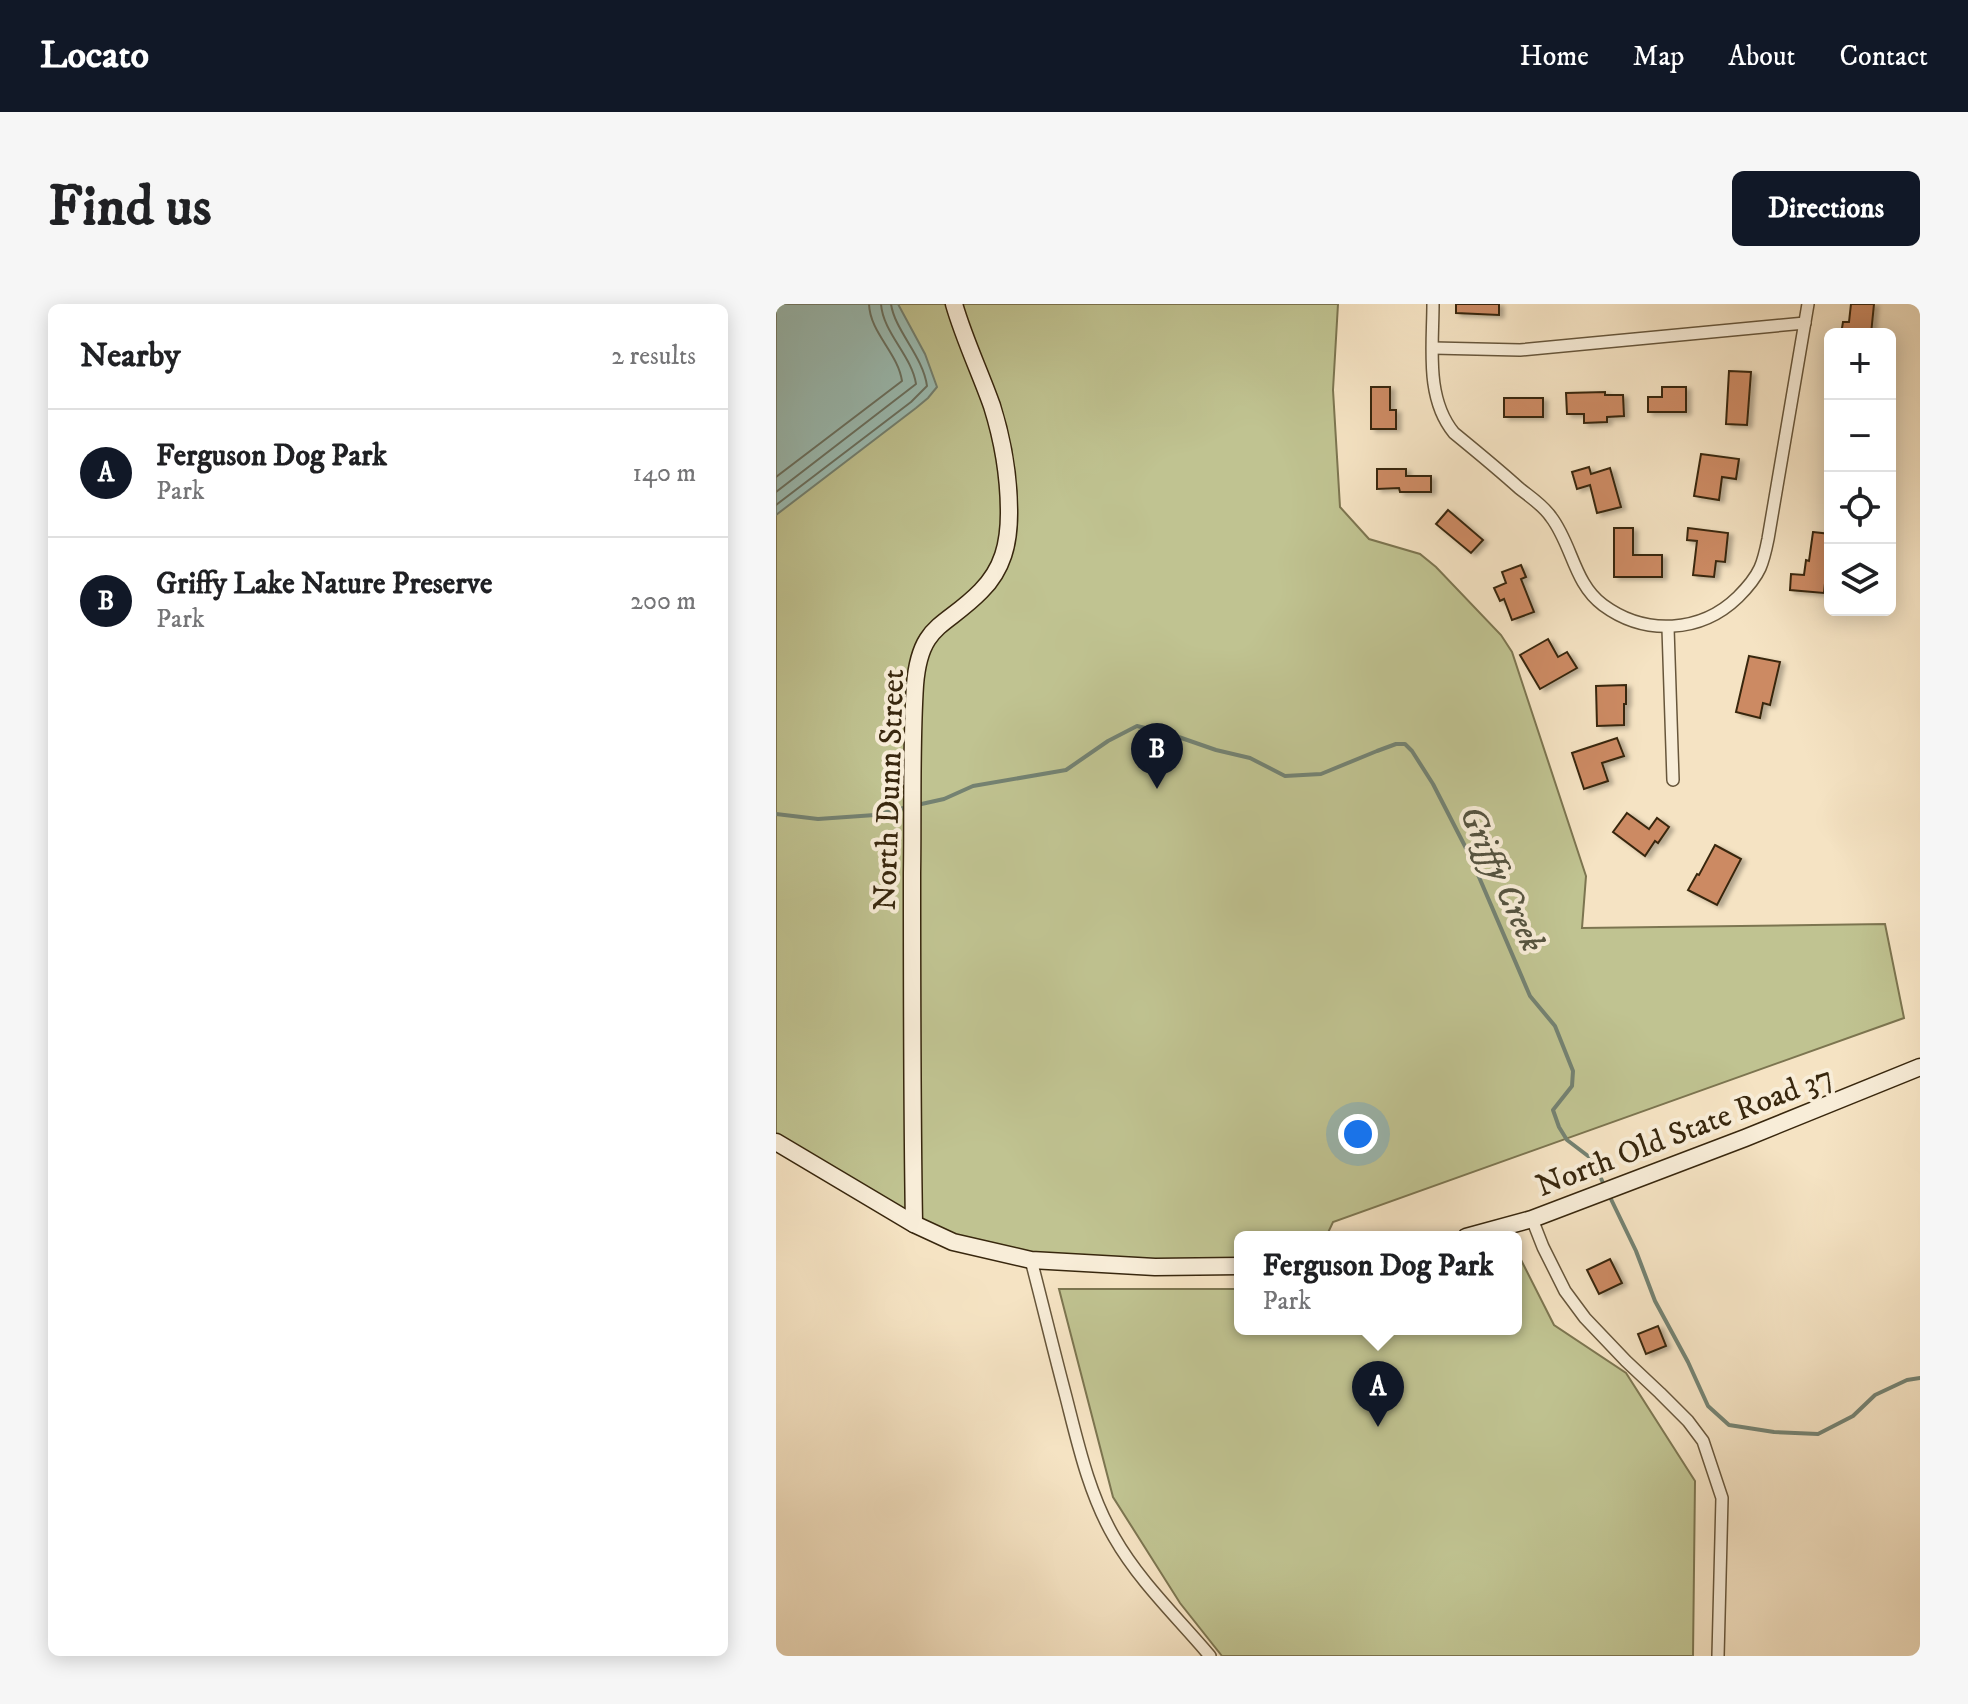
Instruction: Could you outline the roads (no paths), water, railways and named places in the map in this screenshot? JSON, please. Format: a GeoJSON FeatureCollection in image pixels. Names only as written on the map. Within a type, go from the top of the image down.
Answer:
{"type":"FeatureCollection","features":[{"type":"Feature","properties":{"kind":"street","name":"North Dunn Street"},"geometry":{"type":"LineString","coordinates":[[914,1224],[911,1023],[915,685],[926,640],[992,578],[1004,556],[1009,525],[1002,442],[954,304]]}},
{"type":"Feature","properties":{"kind":"street"},"geometry":{"type":"LineString","coordinates":[[1433,304],[1433,380],[1439,407],[1447,424],[1550,515],[1584,583],[1596,600],[1634,621],[1668,628],[1704,620],[1718,612],[1741,594],[1759,570],[1768,539],[1808,304]]}},
{"type":"Feature","properties":{"kind":"street"},"geometry":{"type":"LineString","coordinates":[[1433,348],[1529,349],[1805,323]]}},
{"type":"Feature","properties":{"kind":"street"},"geometry":{"type":"LineString","coordinates":[[1668,628],[1673,780]]}},
{"type":"Feature","properties":{"kind":"street","name":"North Old State Road 37"},"geometry":{"type":"LineString","coordinates":[[1488,1231],[1585,1199],[1920,1067]]}},
{"type":"Feature","properties":{"kind":"street"},"geometry":{"type":"LineString","coordinates":[[776,1142],[914,1224],[953,1242],[1031,1260],[1155,1267],[1234,1266]]}},
{"type":"Feature","properties":{"kind":"street"},"geometry":{"type":"LineString","coordinates":[[1532,1219],[1565,1291],[1585,1318],[1679,1411],[1703,1441],[1722,1498],[1718,1656]]}},
{"type":"Feature","properties":{"kind":"street"},"geometry":{"type":"LineString","coordinates":[[1031,1260],[1072,1420],[1099,1506],[1130,1562],[1210,1656]]}},
{"type":"Feature","properties":{"kind":"water"},"geometry":{"type":"Polygon","coordinates":[[[776,304],[898,304],[925,354],[937,387],[916,408],[776,515],[776,304]]]}},
{"type":"Feature","properties":{"kind":"waterway","name":"Griffy Creek"},"geometry":{"type":"LineString","coordinates":[[917,805],[944,799],[973,786],[1066,770],[1108,741],[1137,726],[1250,758],[1285,776],[1321,774],[1396,744],[1405,744],[1433,784],[1470,856],[1530,996],[1555,1026],[1573,1071],[1572,1086],[1553,1110],[1567,1140],[1592,1159],[1605,1187]]}},
{"type":"Feature","properties":{"kind":"waterway","name":"Griffy Creek"},"geometry":{"type":"LineString","coordinates":[[776,814],[818,819],[875,815],[908,807]]}},
{"type":"Feature","properties":{"kind":"waterway","name":"Griffy Creek"},"geometry":{"type":"LineString","coordinates":[[1609,1195],[1636,1251],[1655,1301],[1708,1406],[1729,1425],[1774,1432],[1818,1434],[1853,1416],[1875,1395],[1907,1380],[1920,1378]]}},
{"type":"Feature","properties":{"kind":"place","name":"Griffy Lake Nature Preserve"},"geometry":{"type":"Point","coordinates":[1157,789]}},
{"type":"Feature","properties":{"kind":"place","name":"Ferguson Dog Park"},"geometry":{"type":"Point","coordinates":[1378,1427]}}]}
